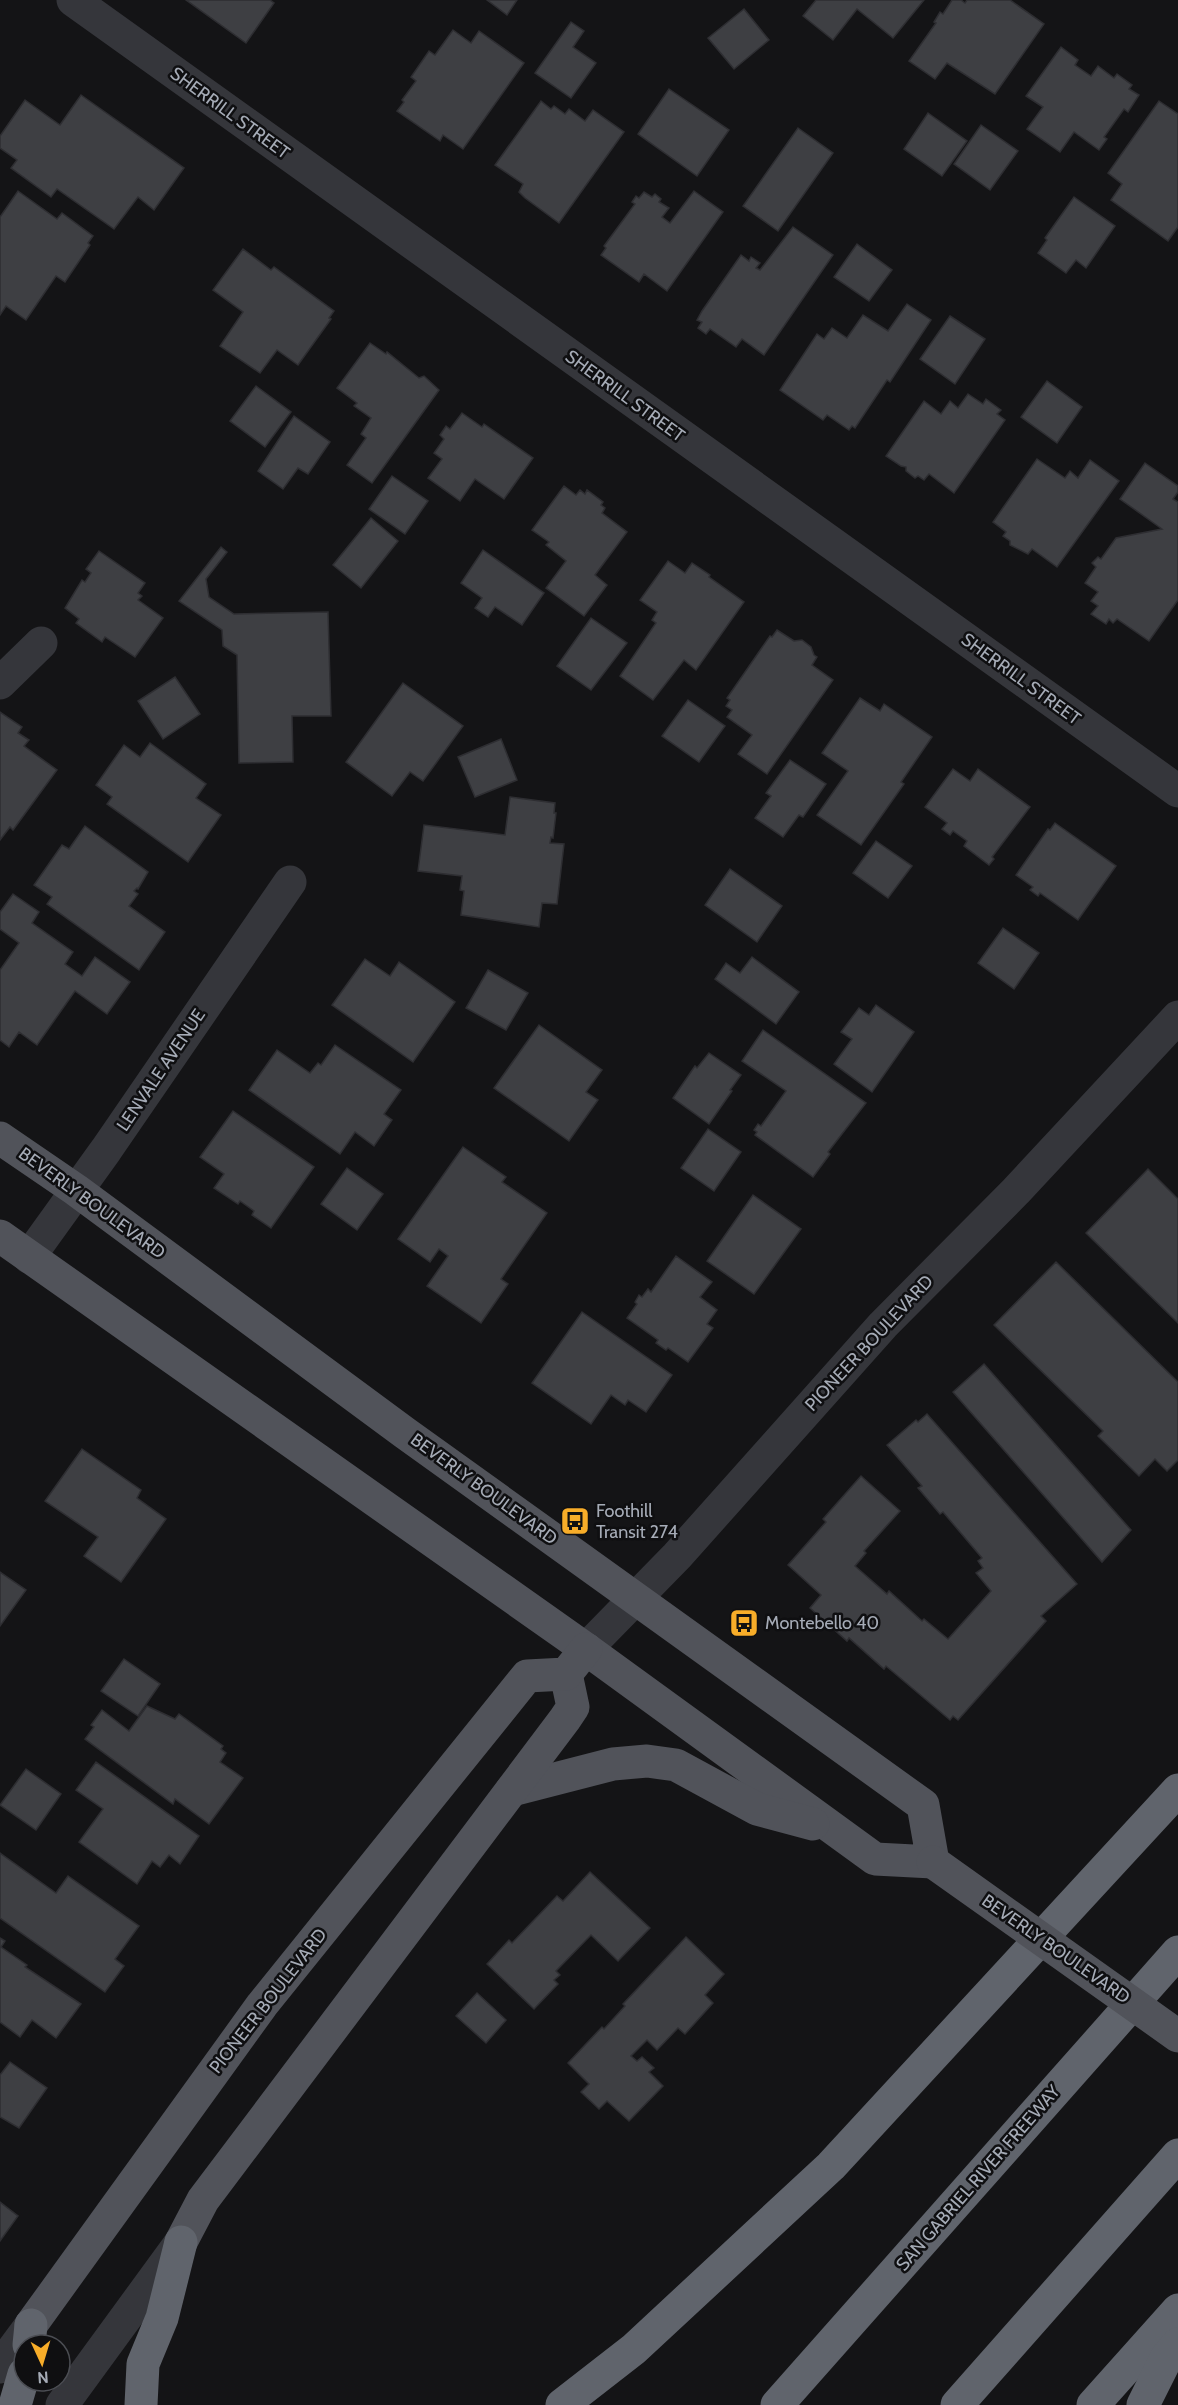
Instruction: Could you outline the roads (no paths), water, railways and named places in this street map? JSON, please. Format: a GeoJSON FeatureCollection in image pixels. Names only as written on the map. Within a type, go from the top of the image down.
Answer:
{"type":"FeatureCollection","features":[{"type":"Feature","properties":{"kind":"highway"},"geometry":{"type":"LineString","coordinates":[[562,2405],[634,2349],[831,2166],[1178,1790]]}},
{"type":"Feature","properties":{"kind":"highway","name":"SAN GABRIEL RIVER FREEWAY"},"geometry":{"type":"LineString","coordinates":[[777,2405],[1178,1952]]}},
{"type":"Feature","properties":{"kind":"highway"},"geometry":{"type":"LineString","coordinates":[[957,2405],[1178,2156]]}},
{"type":"Feature","properties":{"kind":"highway"},"geometry":{"type":"LineString","coordinates":[[141,2405],[142,2364],[162,2318],[181,2242]]}},
{"type":"Feature","properties":{"kind":"highway"},"geometry":{"type":"LineString","coordinates":[[1093,2405],[1178,2310]]}},
{"type":"Feature","properties":{"kind":"highway"},"geometry":{"type":"LineString","coordinates":[[1143,2405],[1167,2357],[1178,2344]]}},
{"type":"Feature","properties":{"kind":"main road","name":"BEVERLY BOULEVARD"},"geometry":{"type":"LineString","coordinates":[[0,1138],[76,1190],[424,1446],[923,1805],[933,1862],[1178,2036]]}},
{"type":"Feature","properties":{"kind":"main road"},"geometry":{"type":"LineString","coordinates":[[0,1236],[586,1649],[875,1859],[933,1862]]}},
{"type":"Feature","properties":{"kind":"main road","name":"PIONEER BOULEVARD"},"geometry":{"type":"LineString","coordinates":[[31,2333],[262,2005],[520,1685],[528,1676],[566,1674],[586,1649]]}},
{"type":"Feature","properties":{"kind":"main road"},"geometry":{"type":"LineString","coordinates":[[181,2242],[203,2200],[573,1707],[566,1674]]}},
{"type":"Feature","properties":{"kind":"main road"},"geometry":{"type":"LineString","coordinates":[[512,1790],[613,1764],[647,1761],[676,1765],[758,1809],[832,1829]]}},
{"type":"Feature","properties":{"kind":"street","name":"SHERRILL STREET"},"geometry":{"type":"LineString","coordinates":[[73,0],[1178,791]]}},
{"type":"Feature","properties":{"kind":"street"},"geometry":{"type":"LineString","coordinates":[[0,683],[41,643]]}},
{"type":"Feature","properties":{"kind":"street","name":"LENVALE AVENUE"},"geometry":{"type":"LineString","coordinates":[[29,1257],[290,882]]}},
{"type":"Feature","properties":{"kind":"street","name":"PIONEER BOULEVARD"},"geometry":{"type":"LineString","coordinates":[[586,1649],[677,1556],[883,1324],[1016,1191],[1178,1017]]}},
{"type":"Feature","properties":{"kind":"street"},"geometry":{"type":"LineString","coordinates":[[62,2405],[181,2242]]}},
{"type":"Feature","properties":{"kind":"street","name":"PIONEER BOULEVARD"},"geometry":{"type":"LineString","coordinates":[[0,2367],[12,2354]]}},
{"type":"Feature","properties":{"kind":"place","name":"Foothill Transit 274"},"geometry":{"type":"Point","coordinates":[575,1521]}},
{"type":"Feature","properties":{"kind":"place","name":"Montebello 40"},"geometry":{"type":"Point","coordinates":[744,1623]}}]}
